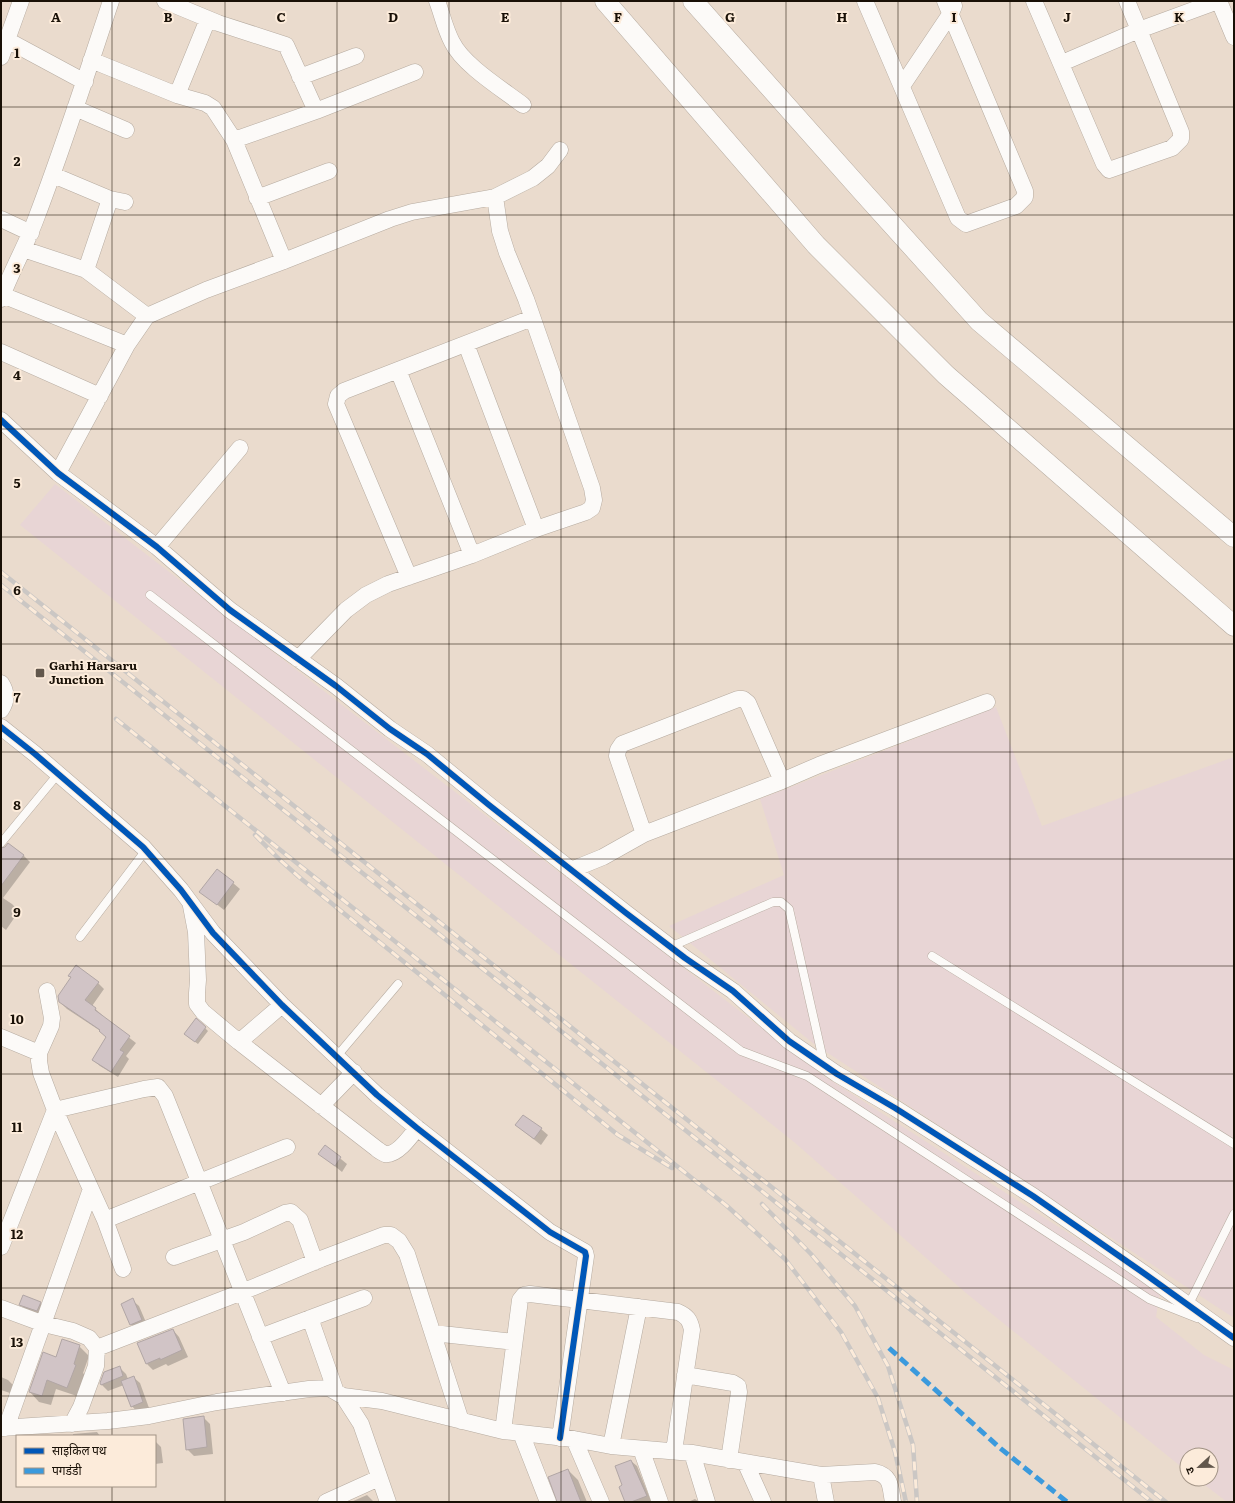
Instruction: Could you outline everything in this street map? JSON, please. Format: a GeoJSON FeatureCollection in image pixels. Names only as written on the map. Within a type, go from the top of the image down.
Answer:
{"type":"FeatureCollection","features":[{"type":"Feature","properties":{"kind":"street"},"geometry":{"type":"LineString","coordinates":[[1,57],[4,39],[21,1]]}},
{"type":"Feature","properties":{"kind":"street"},"geometry":{"type":"LineString","coordinates":[[111,1],[53,176],[31,234],[2,297],[127,345]]}},
{"type":"Feature","properties":{"kind":"street"},"geometry":{"type":"LineString","coordinates":[[165,1],[208,19],[286,45],[316,111]]}},
{"type":"Feature","properties":{"kind":"street"},"geometry":{"type":"LineString","coordinates":[[437,1],[452,43],[472,66],[523,105]]}},
{"type":"Feature","properties":{"kind":"street"},"geometry":{"type":"LineString","coordinates":[[605,1],[816,245],[946,375],[1234,626]]}},
{"type":"Feature","properties":{"kind":"street"},"geometry":{"type":"LineString","coordinates":[[693,1],[862,192],[979,321],[1234,537]]}},
{"type":"Feature","properties":{"kind":"street"},"geometry":{"type":"LineString","coordinates":[[865,1],[958,218],[966,224],[1016,206],[1025,197],[1024,185],[951,5]]}},
{"type":"Feature","properties":{"kind":"street"},"geometry":{"type":"LineString","coordinates":[[1034,1],[1062,63],[1104,164],[1109,170],[1172,148],[1181,139],[1181,132],[1127,1]]}},
{"type":"Feature","properties":{"kind":"street"},"geometry":{"type":"LineString","coordinates":[[1062,63],[1139,30],[1219,1],[1234,38]]}},
{"type":"Feature","properties":{"kind":"street"},"geometry":{"type":"LineString","coordinates":[[902,86],[951,5]]}},
{"type":"Feature","properties":{"kind":"street"},"geometry":{"type":"LineString","coordinates":[[177,95],[208,19]]}},
{"type":"Feature","properties":{"kind":"street"},"geometry":{"type":"LineString","coordinates":[[4,39],[85,82]]}},
{"type":"Feature","properties":{"kind":"street"},"geometry":{"type":"LineString","coordinates":[[300,77],[356,56]]}},
{"type":"Feature","properties":{"kind":"street"},"geometry":{"type":"LineString","coordinates":[[91,60],[177,95],[205,103],[213,108],[234,140],[284,261]]}},
{"type":"Feature","properties":{"kind":"street"},"geometry":{"type":"LineString","coordinates":[[234,140],[316,111],[415,72]]}},
{"type":"Feature","properties":{"kind":"street"},"geometry":{"type":"LineString","coordinates":[[75,108],[126,130]]}},
{"type":"Feature","properties":{"kind":"street"},"geometry":{"type":"LineString","coordinates":[[58,473],[127,345],[147,316],[206,290],[390,219],[412,212],[495,197],[533,178],[548,166],[560,150]]}},
{"type":"Feature","properties":{"kind":"street"},"geometry":{"type":"LineString","coordinates":[[257,198],[329,171]]}},
{"type":"Feature","properties":{"kind":"street"},"geometry":{"type":"LineString","coordinates":[[53,176],[118,200],[86,270]]}},
{"type":"Feature","properties":{"kind":"street"},"geometry":{"type":"LineString","coordinates":[[298,659],[346,610],[366,595],[388,584],[472,555],[536,529],[586,512],[592,508],[594,500],[592,488],[500,231],[495,197]]}},
{"type":"Feature","properties":{"kind":"street"},"geometry":{"type":"LineString","coordinates":[[1,219],[31,234]]}},
{"type":"Feature","properties":{"kind":"street"},"geometry":{"type":"LineString","coordinates":[[23,249],[86,270],[147,316]]}},
{"type":"Feature","properties":{"kind":"street"},"geometry":{"type":"LineString","coordinates":[[409,577],[336,404],[338,396],[344,391],[532,318]]}},
{"type":"Feature","properties":{"kind":"street"},"geometry":{"type":"LineString","coordinates":[[466,344],[536,529]]}},
{"type":"Feature","properties":{"kind":"street"},"geometry":{"type":"LineString","coordinates":[[1,352],[100,396]]}},
{"type":"Feature","properties":{"kind":"street"},"geometry":{"type":"LineString","coordinates":[[398,370],[472,555]]}},
{"type":"Feature","properties":{"kind":"street"},"geometry":{"type":"LineString","coordinates":[[1,420],[58,473],[157,547],[230,610],[427,754],[571,870],[670,947],[733,991],[789,1041],[824,1065],[895,1108],[1033,1196],[1234,1338]]}},
{"type":"Feature","properties":{"kind":"street"},"geometry":{"type":"LineString","coordinates":[[157,547],[240,448]]}},
{"type":"Feature","properties":{"kind":"street"},"geometry":{"type":"LineString","coordinates":[[1,683],[6,696],[5,704],[1,710]]}},
{"type":"Feature","properties":{"kind":"street"},"geometry":{"type":"LineString","coordinates":[[644,834],[617,756],[618,750],[622,744],[738,699],[743,699],[748,703],[782,781]]}},
{"type":"Feature","properties":{"kind":"street"},"geometry":{"type":"LineString","coordinates":[[571,870],[603,857],[644,834],[782,781],[819,765],[987,702]]}},
{"type":"Feature","properties":{"kind":"street"},"geometry":{"type":"LineString","coordinates":[[1,727],[146,850],[191,903],[213,933],[282,1005],[377,1095],[550,1232],[585,1252],[586,1256],[580,1299],[567,1438],[600,1502]]}},
{"type":"Feature","properties":{"kind":"street"},"geometry":{"type":"LineString","coordinates":[[191,903],[196,932],[198,1004],[210,1018],[377,1150],[385,1154],[395,1151],[404,1144],[417,1128]]}},
{"type":"Feature","properties":{"kind":"street"},"geometry":{"type":"LineString","coordinates":[[47,991],[52,1026],[39,1052],[41,1073],[55,1110],[106,1220],[123,1269]]}},
{"type":"Feature","properties":{"kind":"street"},"geometry":{"type":"LineString","coordinates":[[239,1042],[282,1005]]}},
{"type":"Feature","properties":{"kind":"street"},"geometry":{"type":"LineString","coordinates":[[2,1039],[39,1052]]}},
{"type":"Feature","properties":{"kind":"street"},"geometry":{"type":"LineString","coordinates":[[321,1106],[354,1072]]}},
{"type":"Feature","properties":{"kind":"street"},"geometry":{"type":"LineString","coordinates":[[55,1110],[158,1087],[166,1096],[283,1394]]}},
{"type":"Feature","properties":{"kind":"street"},"geometry":{"type":"LineString","coordinates":[[1,1247],[55,1110]]}},
{"type":"Feature","properties":{"kind":"street"},"geometry":{"type":"LineString","coordinates":[[106,1220],[287,1147]]}},
{"type":"Feature","properties":{"kind":"street"},"geometry":{"type":"LineString","coordinates":[[91,1189],[44,1324],[4,1428],[72,1424],[149,1416],[217,1402],[283,1394],[309,1389],[330,1388],[339,1394],[382,1401],[461,1421],[521,1433],[567,1438],[611,1446],[692,1453],[821,1476],[875,1472],[883,1473],[889,1482],[893,1502]]}},
{"type":"Feature","properties":{"kind":"street"},"geometry":{"type":"LineString","coordinates":[[174,1257],[244,1232],[285,1213],[291,1212],[300,1220],[315,1262]]}},
{"type":"Feature","properties":{"kind":"street"},"geometry":{"type":"LineString","coordinates":[[97,1348],[384,1235],[391,1235],[400,1242],[407,1254],[461,1421]]}},
{"type":"Feature","properties":{"kind":"street"},"geometry":{"type":"LineString","coordinates":[[503,1430],[520,1300],[524,1295],[530,1294],[580,1299],[678,1312],[686,1315],[692,1330],[674,1451]]}},
{"type":"Feature","properties":{"kind":"street"},"geometry":{"type":"LineString","coordinates":[[260,1337],[364,1298]]}},
{"type":"Feature","properties":{"kind":"street"},"geometry":{"type":"LineString","coordinates":[[611,1446],[639,1307]]}},
{"type":"Feature","properties":{"kind":"street"},"geometry":{"type":"LineString","coordinates":[[1,1308],[44,1324],[73,1331],[88,1338],[97,1348],[96,1366],[72,1424]]}},
{"type":"Feature","properties":{"kind":"street"},"geometry":{"type":"LineString","coordinates":[[310,1318],[339,1394],[361,1424],[388,1502]]}},
{"type":"Feature","properties":{"kind":"street"},"geometry":{"type":"LineString","coordinates":[[433,1333],[514,1342]]}},
{"type":"Feature","properties":{"kind":"street"},"geometry":{"type":"LineString","coordinates":[[685,1375],[733,1383],[738,1386],[739,1392],[729,1460]]}},
{"type":"Feature","properties":{"kind":"street"},"geometry":{"type":"LineString","coordinates":[[521,1433],[548,1502]]}},
{"type":"Feature","properties":{"kind":"street"},"geometry":{"type":"LineString","coordinates":[[641,1449],[660,1502]]}},
{"type":"Feature","properties":{"kind":"street"},"geometry":{"type":"LineString","coordinates":[[692,1453],[707,1502]]}},
{"type":"Feature","properties":{"kind":"street"},"geometry":{"type":"LineString","coordinates":[[745,1462],[763,1502]]}},
{"type":"Feature","properties":{"kind":"street"},"geometry":{"type":"LineString","coordinates":[[821,1476],[826,1502]]}},
{"type":"Feature","properties":{"kind":"street"},"geometry":{"type":"LineString","coordinates":[[326,1502],[379,1478]]}},
{"type":"Feature","properties":{"kind":"lane"},"geometry":{"type":"LineString","coordinates":[[150,595],[741,1051],[807,1076],[1149,1299],[1215,1325]]}},
{"type":"Feature","properties":{"kind":"lane"},"geometry":{"type":"LineString","coordinates":[[1,843],[58,774]]}},
{"type":"Feature","properties":{"kind":"lane"},"geometry":{"type":"LineString","coordinates":[[80,937],[146,850]]}},
{"type":"Feature","properties":{"kind":"lane"},"geometry":{"type":"LineString","coordinates":[[670,947],[773,902],[781,902],[789,909],[824,1065]]}},
{"type":"Feature","properties":{"kind":"lane"},"geometry":{"type":"LineString","coordinates":[[932,956],[1234,1144]]}},
{"type":"Feature","properties":{"kind":"lane"},"geometry":{"type":"LineString","coordinates":[[337,1056],[398,984]]}},
{"type":"Feature","properties":{"kind":"lane"},"geometry":{"type":"LineString","coordinates":[[1188,1306],[1234,1214]]}},
{"type":"Feature","properties":{"kind":"shaded area"},"geometry":{"type":"Polygon","coordinates":[[[55,484],[824,1076],[1160,1292],[1156,1317],[1204,1355],[1234,1370],[1234,1502],[1227,1502],[1207,1487],[1219,1487],[1219,1447],[1179,1447],[1179,1465],[966,1293],[794,1142],[20,525],[55,484]]]}},
{"type":"Feature","properties":{"kind":"shaded area"},"geometry":{"type":"Polygon","coordinates":[[[996,707],[1042,826],[1234,757],[1234,1318],[814,1044],[669,926],[784,875],[760,799],[996,707]]]}},
{"type":"Feature","properties":{"kind":"building"},"geometry":{"type":"Polygon","coordinates":[[[8,843],[24,855],[1,886],[1,848],[5,847],[8,843]]]}},
{"type":"Feature","properties":{"kind":"building"},"geometry":{"type":"Polygon","coordinates":[[[217,869],[234,882],[217,905],[199,892],[217,869]]]}},
{"type":"Feature","properties":{"kind":"building"},"geometry":{"type":"Polygon","coordinates":[[[76,965],[99,982],[85,1000],[96,1008],[95,1010],[130,1036],[120,1050],[124,1052],[111,1072],[92,1060],[106,1037],[99,1031],[100,1030],[59,1002],[58,996],[71,977],[68,976],[76,965]]]}},
{"type":"Feature","properties":{"kind":"building"},"geometry":{"type":"Polygon","coordinates":[[[196,1018],[206,1027],[195,1042],[184,1034],[196,1018]]]}},
{"type":"Feature","properties":{"kind":"building"},"geometry":{"type":"Polygon","coordinates":[[[523,1115],[542,1128],[534,1139],[515,1125],[523,1115]]]}},
{"type":"Feature","properties":{"kind":"building"},"geometry":{"type":"Polygon","coordinates":[[[325,1145],[341,1157],[335,1166],[318,1154],[325,1145]]]}},
{"type":"Feature","properties":{"kind":"building"},"geometry":{"type":"Polygon","coordinates":[[[23,1295],[41,1302],[37,1311],[19,1305],[23,1295]]]}},
{"type":"Feature","properties":{"kind":"building"},"geometry":{"type":"Polygon","coordinates":[[[133,1298],[142,1320],[130,1325],[121,1304],[133,1298]]]}},
{"type":"Feature","properties":{"kind":"building"},"geometry":{"type":"Polygon","coordinates":[[[173,1329],[182,1350],[160,1360],[160,1358],[146,1364],[137,1343],[173,1329]]]}},
{"type":"Feature","properties":{"kind":"building"},"geometry":{"type":"Polygon","coordinates":[[[62,1339],[80,1345],[74,1364],[76,1365],[67,1388],[47,1380],[42,1396],[29,1392],[43,1352],[56,1357],[62,1339]]]}},
{"type":"Feature","properties":{"kind":"building"},"geometry":{"type":"Polygon","coordinates":[[[120,1366],[123,1376],[101,1385],[100,1383],[104,1372],[120,1366]]]}},
{"type":"Feature","properties":{"kind":"building"},"geometry":{"type":"Polygon","coordinates":[[[134,1376],[143,1402],[131,1407],[121,1381],[134,1376]]]}},
{"type":"Feature","properties":{"kind":"building"},"geometry":{"type":"Polygon","coordinates":[[[204,1416],[207,1447],[186,1450],[183,1419],[204,1416]]]}},
{"type":"Feature","properties":{"kind":"building"},"geometry":{"type":"Polygon","coordinates":[[[631,1460],[647,1496],[631,1502],[625,1502],[619,1487],[622,1485],[615,1466],[631,1460]]]}},
{"type":"Feature","properties":{"kind":"building"},"geometry":{"type":"Polygon","coordinates":[[[568,1469],[581,1502],[557,1502],[548,1477],[568,1469]]]}},
{"type":"Feature","properties":{"kind":"railway"},"geometry":{"type":"LineString","coordinates":[[1,572],[1166,1502]]}},
{"type":"Feature","properties":{"kind":"railway"},"geometry":{"type":"LineString","coordinates":[[1,585],[1152,1502]]}},
{"type":"Feature","properties":{"kind":"railway"},"geometry":{"type":"LineString","coordinates":[[116,719],[727,1206],[785,1259],[841,1332],[878,1398],[895,1452],[906,1502]]}},
{"type":"Feature","properties":{"kind":"railway"},"geometry":{"type":"LineString","coordinates":[[255,835],[299,877],[618,1135],[672,1168]]}},
{"type":"Feature","properties":{"kind":"railway"},"geometry":{"type":"LineString","coordinates":[[762,1204],[811,1254],[855,1306],[888,1366],[913,1445],[917,1502]]}},
{"type":"Feature","properties":{"kind":"marked path"},"geometry":{"type":"LineString","coordinates":[[889,1348],[1000,1448],[1067,1502]]}},
{"type":"Feature","properties":{"kind":"cycle path"},"geometry":{"type":"LineString","coordinates":[[1,420],[58,473],[157,547],[230,610],[336,686],[390,729],[427,754],[626,913],[685,958],[733,991],[789,1041],[837,1074],[895,1108],[1033,1196],[1234,1338]]}},
{"type":"Feature","properties":{"kind":"cycle path"},"geometry":{"type":"LineString","coordinates":[[1,727],[35,754],[143,847],[181,890],[213,933],[282,1005],[377,1095],[550,1232],[585,1252],[586,1256],[560,1438]]}},
{"type":"Feature","properties":{"kind":"place","name":"Garhi Harsaru Junction"},"geometry":{"type":"Point","coordinates":[40,673]}}]}
